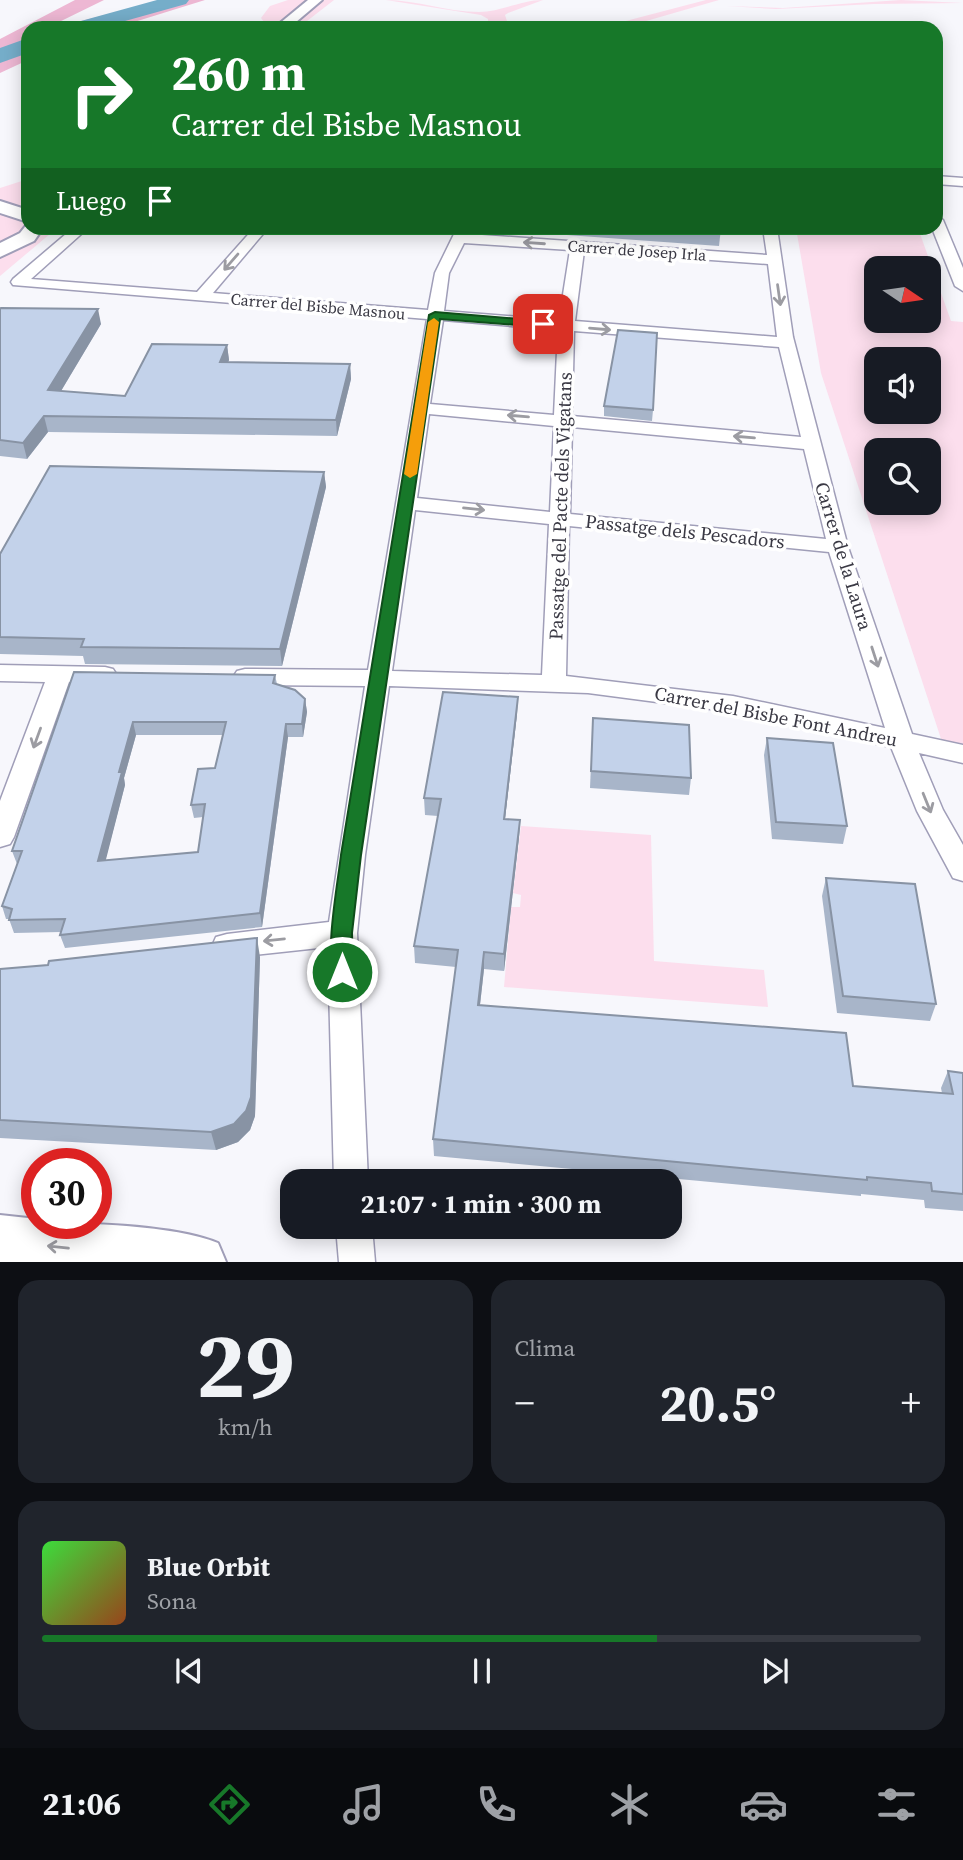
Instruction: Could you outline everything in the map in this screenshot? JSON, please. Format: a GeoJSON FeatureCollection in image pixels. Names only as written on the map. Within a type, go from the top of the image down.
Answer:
{"type":"FeatureCollection","features":[{"type":"Feature","properties":{"kind":"street"},"geometry":{"type":"LineString","coordinates":[[290,21],[316,0]]}},
{"type":"Feature","properties":{"kind":"street"},"geometry":{"type":"LineString","coordinates":[[943,181],[963,182]]}},
{"type":"Feature","properties":{"kind":"street"},"geometry":{"type":"LineString","coordinates":[[0,207],[21,201]]}},
{"type":"Feature","properties":{"kind":"street"},"geometry":{"type":"LineString","coordinates":[[0,207],[21,214]]}},
{"type":"Feature","properties":{"kind":"street"},"geometry":{"type":"LineString","coordinates":[[0,251],[28,235]]}},
{"type":"Feature","properties":{"kind":"street"},"geometry":{"type":"LineString","coordinates":[[18,282],[72,235]]}},
{"type":"Feature","properties":{"kind":"street"},"geometry":{"type":"LineString","coordinates":[[201,297],[255,235]]}},
{"type":"Feature","properties":{"kind":"street"},"geometry":{"type":"LineString","coordinates":[[351,1169],[342,933],[362,783],[442,273],[460,235]]}},
{"type":"Feature","properties":{"kind":"street","name":"Carrer de Josep Irla"},"geometry":{"type":"LineString","coordinates":[[479,235],[579,246],[774,260]]}},
{"type":"Feature","properties":{"kind":"street","name":"Carrer de la Laura"},"geometry":{"type":"LineString","coordinates":[[771,235],[786,343],[838,547],[901,740],[930,811],[963,870]]}},
{"type":"Feature","properties":{"kind":"street"},"geometry":{"type":"LineString","coordinates":[[942,235],[963,286]]}},
{"type":"Feature","properties":{"kind":"street","name":"Passatge del Pacte dels Vigatans"},"geometry":{"type":"LineString","coordinates":[[554,683],[566,326],[579,246]]}},
{"type":"Feature","properties":{"kind":"street","name":"Carrer del Bisbe Masnou"},"geometry":{"type":"LineString","coordinates":[[18,282],[786,343]]}},
{"type":"Feature","properties":{"kind":"street"},"geometry":{"type":"LineString","coordinates":[[421,408],[812,444]]}},
{"type":"Feature","properties":{"kind":"street","name":"Passatge dels Pescadors"},"geometry":{"type":"LineString","coordinates":[[406,503],[838,547]]}},
{"type":"Feature","properties":{"kind":"street"},"geometry":{"type":"LineString","coordinates":[[0,673],[129,675]]}},
{"type":"Feature","properties":{"kind":"street"},"geometry":{"type":"LineString","coordinates":[[0,837],[61,674]]}},
{"type":"Feature","properties":{"kind":"street","name":"Carrer del Bisbe Font Andreu"},"geometry":{"type":"LineString","coordinates":[[225,677],[446,679],[554,683],[662,693],[733,704],[963,754]]}},
{"type":"Feature","properties":{"kind":"street"},"geometry":{"type":"LineString","coordinates":[[194,950],[342,933]]}},
{"type":"Feature","properties":{"kind":"street"},"geometry":{"type":"LineString","coordinates":[[355,1239],[357,1262]]}},
{"type":"Feature","properties":{"kind":"street"},"geometry":{"type":"LineString","coordinates":[[0,1242],[199,1262]]}},
{"type":"Feature","properties":{"kind":"shaded area"},"geometry":{"type":"Polygon","coordinates":[[[75,0],[104,0],[61,21],[35,21],[75,0]]]}},
{"type":"Feature","properties":{"kind":"shaded area"},"geometry":{"type":"Polygon","coordinates":[[[164,0],[205,0],[138,21],[82,21],[164,0]]]}},
{"type":"Feature","properties":{"kind":"shaded area"},"geometry":{"type":"Polygon","coordinates":[[[288,0],[334,0],[307,21],[263,21],[261,18],[270,6],[288,0]]]}},
{"type":"Feature","properties":{"kind":"shaded area"},"geometry":{"type":"Polygon","coordinates":[[[386,0],[479,12],[543,0],[508,13],[505,15],[507,21],[488,21],[481,15],[386,0]]]}},
{"type":"Feature","properties":{"kind":"shaded area"},"geometry":{"type":"Polygon","coordinates":[[[706,0],[719,0],[646,21],[626,21],[706,0]]]}},
{"type":"Feature","properties":{"kind":"shaded area"},"geometry":{"type":"Polygon","coordinates":[[[901,0],[963,3],[776,9],[726,6],[783,8],[901,0]]]}},
{"type":"Feature","properties":{"kind":"shaded area"},"geometry":{"type":"Polygon","coordinates":[[[21,28],[21,63],[0,73],[0,39],[21,28]]]}},
{"type":"Feature","properties":{"kind":"shaded area"},"geometry":{"type":"Polygon","coordinates":[[[21,181],[21,235],[49,235],[0,276],[0,188],[21,181]]]}},
{"type":"Feature","properties":{"kind":"shaded area"},"geometry":{"type":"Polygon","coordinates":[[[797,235],[920,235],[928,256],[864,256],[864,333],[941,333],[942,296],[951,321],[963,322],[963,754],[945,751],[868,515],[941,515],[941,438],[864,438],[864,504],[821,373],[797,235]]]}},
{"type":"Feature","properties":{"kind":"shaded area"},"geometry":{"type":"Polygon","coordinates":[[[521,826],[651,835],[654,961],[764,970],[768,1007],[504,987],[511,907],[520,907],[521,895],[513,893],[521,826]]]}},
{"type":"Feature","properties":{"kind":"building"},"geometry":{"type":"Polygon","coordinates":[[[1,308],[98,309],[48,390],[125,396],[152,344],[227,345],[220,362],[350,364],[336,420],[44,416],[23,443],[0,440],[1,308]]]}},
{"type":"Feature","properties":{"kind":"building"},"geometry":{"type":"Polygon","coordinates":[[[618,330],[657,333],[653,410],[604,406],[618,330]]]}},
{"type":"Feature","properties":{"kind":"building"},"geometry":{"type":"Polygon","coordinates":[[[50,466],[324,472],[280,649],[81,647],[84,639],[0,637],[0,554],[50,466]]]}},
{"type":"Feature","properties":{"kind":"building"},"geometry":{"type":"Polygon","coordinates":[[[74,672],[275,675],[273,683],[295,690],[305,699],[302,724],[286,724],[260,913],[60,935],[65,919],[9,920],[12,909],[2,906],[22,851],[12,851],[74,672]],[[133,722],[98,861],[198,852],[205,804],[191,805],[198,769],[215,768],[226,722],[133,722]]]}},
{"type":"Feature","properties":{"kind":"building"},"geometry":{"type":"Polygon","coordinates":[[[443,692],[518,697],[504,819],[520,820],[504,954],[484,952],[478,1005],[846,1033],[853,1086],[953,1094],[948,1071],[963,1073],[963,1194],[932,1191],[931,1183],[867,1177],[867,1180],[433,1139],[458,950],[414,946],[441,799],[424,798],[443,692]]]}},
{"type":"Feature","properties":{"kind":"building"},"geometry":{"type":"Polygon","coordinates":[[[593,718],[689,725],[691,778],[591,771],[593,718]]]}},
{"type":"Feature","properties":{"kind":"building"},"geometry":{"type":"Polygon","coordinates":[[[767,738],[833,743],[847,826],[776,822],[767,738]]]}},
{"type":"Feature","properties":{"kind":"building"},"geometry":{"type":"Polygon","coordinates":[[[826,878],[915,884],[936,1004],[843,996],[826,878]]]}},
{"type":"Feature","properties":{"kind":"building"},"geometry":{"type":"Polygon","coordinates":[[[257,938],[251,1097],[246,1111],[234,1124],[211,1132],[0,1120],[0,969],[257,938]]]}},
{"type":"Feature","properties":{"kind":"waterway"},"geometry":{"type":"LineString","coordinates":[[102,21],[179,0]]}},
{"type":"Feature","properties":{"kind":"waterway"},"geometry":{"type":"LineString","coordinates":[[0,56],[21,48]]}},
{"type":"Feature","properties":{"kind":"slow traffic"},"geometry":{"type":"LineString","coordinates":[[410,474],[434,322]]}},
{"type":"Feature","properties":{"kind":"route"},"geometry":{"type":"LineString","coordinates":[[342,972],[342,933],[351,855],[435,315],[543,324]]}}]}
